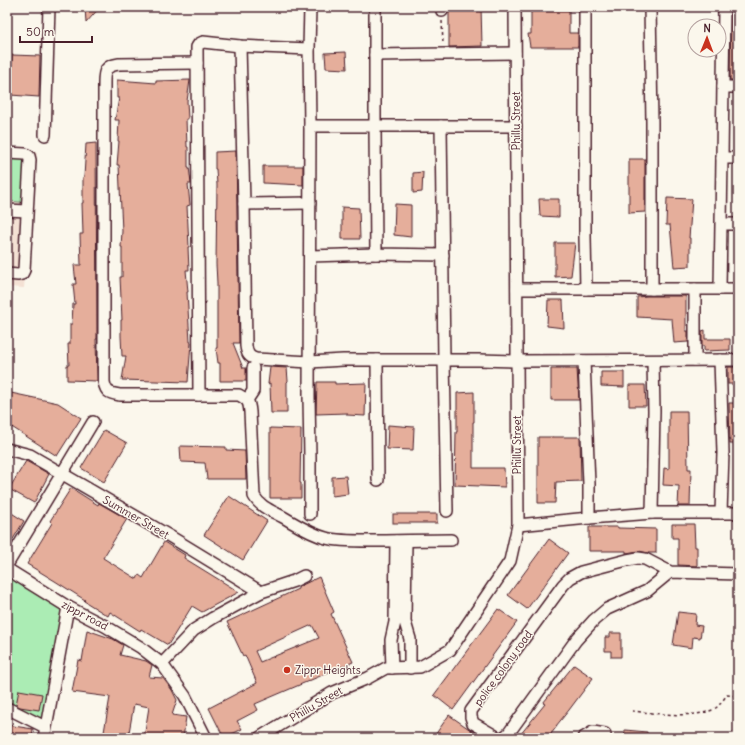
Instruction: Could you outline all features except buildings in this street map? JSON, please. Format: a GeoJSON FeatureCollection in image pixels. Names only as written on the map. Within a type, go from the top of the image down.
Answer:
{"type":"FeatureCollection","features":[{"type":"Feature","properties":{"kind":"street"},"geometry":{"type":"LineString","coordinates":[[46,135],[49,7]]}},
{"type":"Feature","properties":{"kind":"street"},"geometry":{"type":"LineString","coordinates":[[310,7],[310,514]]}},
{"type":"Feature","properties":{"kind":"street"},"geometry":{"type":"LineString","coordinates":[[375,7],[376,254]]}},
{"type":"Feature","properties":{"kind":"street","name":"Phillu Street"},"geometry":{"type":"LineString","coordinates":[[260,738],[332,693],[368,678],[386,668],[420,667],[450,650],[510,561],[518,525],[515,7]]}},
{"type":"Feature","properties":{"kind":"street"},"geometry":{"type":"LineString","coordinates":[[585,7],[586,289]]}},
{"type":"Feature","properties":{"kind":"street"},"geometry":{"type":"LineString","coordinates":[[650,7],[652,289]]}},
{"type":"Feature","properties":{"kind":"street"},"geometry":{"type":"LineString","coordinates":[[720,289],[724,7]]}},
{"type":"Feature","properties":{"kind":"street"},"geometry":{"type":"LineString","coordinates":[[199,395],[197,47],[203,42],[240,46],[309,49]]}},
{"type":"Feature","properties":{"kind":"street"},"geometry":{"type":"LineString","coordinates":[[240,46],[246,352],[252,358],[310,362],[344,360],[738,360]]}},
{"type":"Feature","properties":{"kind":"street"},"geometry":{"type":"LineString","coordinates":[[375,55],[515,53]]}},
{"type":"Feature","properties":{"kind":"street"},"geometry":{"type":"LineString","coordinates":[[197,63],[119,64],[107,67],[105,71],[105,388],[108,392],[120,395],[239,395],[247,400],[250,404],[254,496],[257,502],[263,507],[285,518],[300,528],[328,539],[401,541],[451,540]]}},
{"type":"Feature","properties":{"kind":"street"},"geometry":{"type":"LineString","coordinates":[[723,87],[738,87]]}},
{"type":"Feature","properties":{"kind":"street"},"geometry":{"type":"LineString","coordinates":[[310,126],[516,126]]}},
{"type":"Feature","properties":{"kind":"street"},"geometry":{"type":"LineString","coordinates":[[441,126],[447,511]]}},
{"type":"Feature","properties":{"kind":"street"},"geometry":{"type":"LineString","coordinates":[[7,153],[25,154],[30,158],[24,270],[20,275],[7,274]]}},
{"type":"Feature","properties":{"kind":"street"},"geometry":{"type":"LineString","coordinates":[[722,158],[738,158]]}},
{"type":"Feature","properties":{"kind":"street"},"geometry":{"type":"LineString","coordinates":[[244,204],[310,203]]}},
{"type":"Feature","properties":{"kind":"street"},"geometry":{"type":"LineString","coordinates":[[7,210],[27,211]]}},
{"type":"Feature","properties":{"kind":"street"},"geometry":{"type":"LineString","coordinates":[[722,224],[738,224]]}},
{"type":"Feature","properties":{"kind":"street"},"geometry":{"type":"LineString","coordinates":[[310,256],[376,254],[443,255]]}},
{"type":"Feature","properties":{"kind":"street"},"geometry":{"type":"LineString","coordinates":[[516,289],[738,289]]}},
{"type":"Feature","properties":{"kind":"street"},"geometry":{"type":"LineString","coordinates":[[695,289],[695,360]]}},
{"type":"Feature","properties":{"kind":"street"},"geometry":{"type":"LineString","coordinates":[[377,360],[378,480]]}},
{"type":"Feature","properties":{"kind":"street"},"geometry":{"type":"LineString","coordinates":[[720,360],[723,453],[721,513]]}},
{"type":"Feature","properties":{"kind":"street"},"geometry":{"type":"LineString","coordinates":[[584,361],[589,518]]}},
{"type":"Feature","properties":{"kind":"street"},"geometry":{"type":"LineString","coordinates":[[652,513],[654,411],[653,361]]}},
{"type":"Feature","properties":{"kind":"street"},"geometry":{"type":"LineString","coordinates":[[247,400],[253,391],[253,368]]}},
{"type":"Feature","properties":{"kind":"street"},"geometry":{"type":"LineString","coordinates":[[7,565],[93,422]]}},
{"type":"Feature","properties":{"kind":"street","name":"Summer Street"},"geometry":{"type":"LineString","coordinates":[[7,448],[30,455],[261,592]]}},
{"type":"Feature","properties":{"kind":"street"},"geometry":{"type":"LineString","coordinates":[[518,525],[652,513],[738,513]]}},
{"type":"Feature","properties":{"kind":"street"},"geometry":{"type":"LineString","coordinates":[[401,541],[405,622],[410,639],[410,668]]}},
{"type":"Feature","properties":{"kind":"street"},"geometry":{"type":"LineString","coordinates":[[392,668],[391,640],[395,622],[401,541]]}},
{"type":"Feature","properties":{"kind":"street","name":"police colony road"},"geometry":{"type":"LineString","coordinates":[[670,572],[647,590],[607,609],[594,620],[576,640],[508,734],[502,738],[497,737],[473,723],[471,711],[560,589],[570,578],[581,572],[638,558],[670,572],[738,574]]}},
{"type":"Feature","properties":{"kind":"street","name":"zippr road"},"geometry":{"type":"LineString","coordinates":[[7,569],[68,607],[105,626],[140,647],[162,664],[185,696],[206,738]]}},
{"type":"Feature","properties":{"kind":"street"},"geometry":{"type":"LineString","coordinates":[[162,664],[194,630],[213,618],[261,592],[294,582],[304,576]]}},
{"type":"Feature","properties":{"kind":"street"},"geometry":{"type":"LineString","coordinates":[[44,738],[68,607]]}},
{"type":"Feature","properties":{"kind":"street"},"geometry":{"type":"LineString","coordinates":[[7,708],[45,727]]}},
{"type":"Feature","properties":{"kind":"street"},"geometry":{"type":"LineString","coordinates":[[583,738],[593,732],[604,737]]}},
{"type":"Feature","properties":{"kind":"path"},"geometry":{"type":"LineString","coordinates":[[442,9],[443,54]]}},
{"type":"Feature","properties":{"kind":"path"},"geometry":{"type":"LineString","coordinates":[[632,711],[670,714],[704,713],[717,707],[727,695],[738,696]]}},
{"type":"Feature","properties":{"kind":"shaded area"},"geometry":{"type":"Polygon","coordinates":[[[7,150],[37,152],[24,288],[7,287],[7,150]]]}},
{"type":"Feature","properties":{"kind":"green space"},"geometry":{"type":"Polygon","coordinates":[[[9,159],[33,160],[31,203],[7,201],[9,159]]]}},
{"type":"Feature","properties":{"kind":"green space"},"geometry":{"type":"Polygon","coordinates":[[[7,575],[64,609],[41,721],[7,703],[7,575]]]}},
{"type":"Feature","properties":{"kind":"place","name":"Zippr Heights"},"geometry":{"type":"Point","coordinates":[287,670]}}]}
